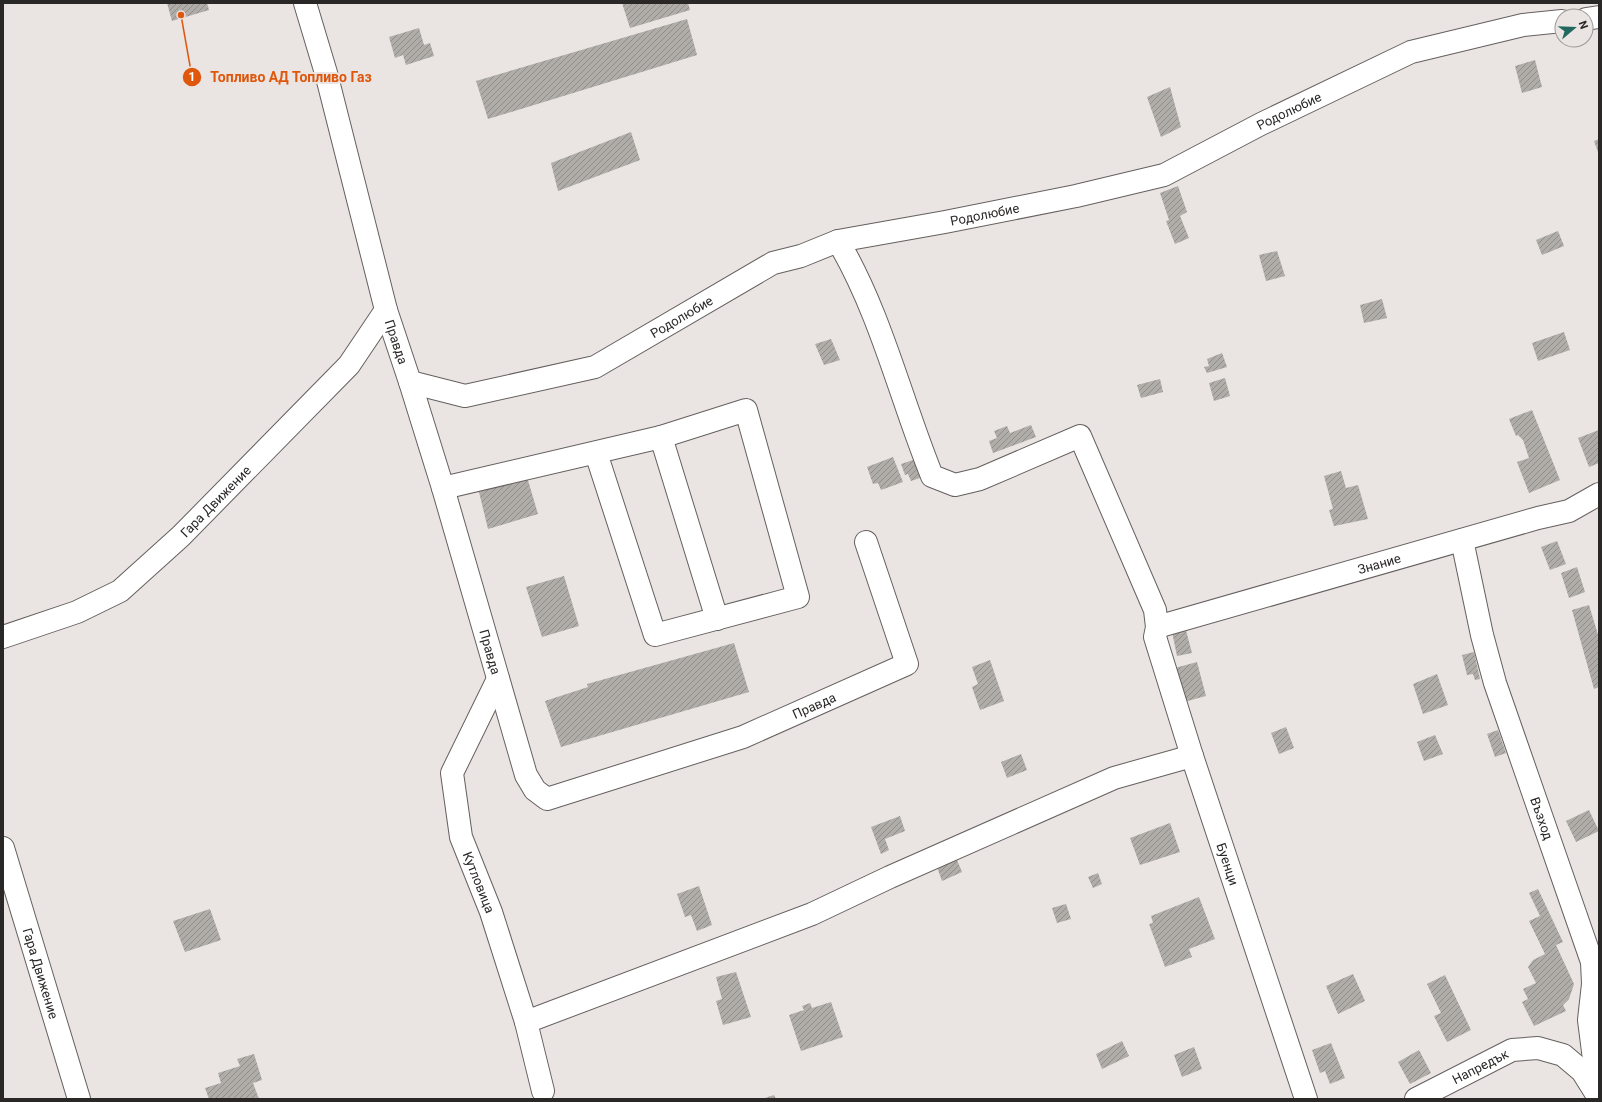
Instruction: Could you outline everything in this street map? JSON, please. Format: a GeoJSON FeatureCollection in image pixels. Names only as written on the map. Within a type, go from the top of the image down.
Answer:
{"type":"FeatureCollection","features":[{"type":"Feature","properties":{"kind":"street","name":"Правда"},"geometry":{"type":"LineString","coordinates":[[305,3],[328,81],[386,310],[443,488],[526,775],[535,790],[547,799],[743,737],[907,664],[866,542]]}},
{"type":"Feature","properties":{"kind":"street","name":"Родолюбие"},"geometry":{"type":"LineString","coordinates":[[410,382],[465,396],[595,367],[773,262],[801,256],[838,241],[1061,199],[1164,175],[1261,124],[1411,52],[1523,25],[1554,22]]}},
{"type":"Feature","properties":{"kind":"street","name":"Буенци"},"geometry":{"type":"LineString","coordinates":[[838,241],[873,310],[914,430],[932,476],[955,484],[980,479],[1080,436],[1154,610],[1157,627],[1155,637],[1192,756],[1306,1099]]}},
{"type":"Feature","properties":{"kind":"street","name":"Гара Движение"},"geometry":{"type":"LineString","coordinates":[[3,637],[77,612],[120,591],[182,536],[348,365],[386,310]]}},
{"type":"Feature","properties":{"kind":"street"},"geometry":{"type":"LineString","coordinates":[[443,488],[661,437],[746,410],[798,597],[654,635],[596,453]]}},
{"type":"Feature","properties":{"kind":"street"},"geometry":{"type":"LineString","coordinates":[[661,437],[718,619]]}},
{"type":"Feature","properties":{"kind":"street","name":"Знание"},"geometry":{"type":"LineString","coordinates":[[1157,627],[1569,510],[1599,494]]}},
{"type":"Feature","properties":{"kind":"street","name":"Възход"},"geometry":{"type":"LineString","coordinates":[[1462,540],[1482,635],[1495,683],[1592,962],[1593,984],[1589,1020],[1599,1099]]}},
{"type":"Feature","properties":{"kind":"street","name":"Кутловица"},"geometry":{"type":"LineString","coordinates":[[498,679],[452,773],[461,837],[491,912],[526,1022],[543,1091]]}},
{"type":"Feature","properties":{"kind":"street"},"geometry":{"type":"LineString","coordinates":[[526,1022],[812,914],[890,877],[1114,778],[1192,756]]}},
{"type":"Feature","properties":{"kind":"street","name":"Гара Движение"},"geometry":{"type":"LineString","coordinates":[[3,848],[79,1099]]}},
{"type":"Feature","properties":{"kind":"street","name":"Напредък"},"geometry":{"type":"LineString","coordinates":[[1416,1099],[1512,1050],[1538,1048],[1563,1055],[1582,1072],[1599,1099]]}},
{"type":"Feature","properties":{"kind":"building"},"geometry":{"type":"Polygon","coordinates":[[[167,3],[207,3],[209,10],[172,21],[167,3]]]}},
{"type":"Feature","properties":{"kind":"building"},"geometry":{"type":"Polygon","coordinates":[[[622,3],[688,3],[690,10],[630,28],[622,3]]]}},
{"type":"Feature","properties":{"kind":"building"},"geometry":{"type":"Polygon","coordinates":[[[687,19],[697,55],[488,119],[476,81],[687,19]]]}},
{"type":"Feature","properties":{"kind":"building"},"geometry":{"type":"Polygon","coordinates":[[[419,28],[424,45],[430,43],[434,56],[406,65],[403,55],[395,58],[389,37],[419,28]]]}},
{"type":"Feature","properties":{"kind":"building"},"geometry":{"type":"Polygon","coordinates":[[[1535,60],[1542,87],[1522,93],[1515,66],[1535,60]]]}},
{"type":"Feature","properties":{"kind":"building"},"geometry":{"type":"Polygon","coordinates":[[[1170,87],[1181,127],[1161,137],[1147,97],[1170,87]]]}},
{"type":"Feature","properties":{"kind":"building"},"geometry":{"type":"Polygon","coordinates":[[[631,132],[640,160],[558,191],[551,163],[631,132]]]}},
{"type":"Feature","properties":{"kind":"building"},"geometry":{"type":"Polygon","coordinates":[[[1599,139],[1599,155],[1594,141],[1599,139]]]}},
{"type":"Feature","properties":{"kind":"building"},"geometry":{"type":"Polygon","coordinates":[[[1178,186],[1187,212],[1180,216],[1189,238],[1175,244],[1166,221],[1169,220],[1160,193],[1178,186]]]}},
{"type":"Feature","properties":{"kind":"building"},"geometry":{"type":"Polygon","coordinates":[[[1558,231],[1564,246],[1542,255],[1536,240],[1558,231]]]}},
{"type":"Feature","properties":{"kind":"building"},"geometry":{"type":"Polygon","coordinates":[[[1277,251],[1285,276],[1266,281],[1259,255],[1277,251]]]}},
{"type":"Feature","properties":{"kind":"building"},"geometry":{"type":"Polygon","coordinates":[[[1382,299],[1387,318],[1364,323],[1360,305],[1382,299]]]}},
{"type":"Feature","properties":{"kind":"building"},"geometry":{"type":"Polygon","coordinates":[[[1564,332],[1570,350],[1538,361],[1532,343],[1564,332]]]}},
{"type":"Feature","properties":{"kind":"building"},"geometry":{"type":"Polygon","coordinates":[[[831,339],[840,360],[824,365],[815,344],[831,339]]]}},
{"type":"Feature","properties":{"kind":"building"},"geometry":{"type":"Polygon","coordinates":[[[1222,353],[1227,367],[1207,373],[1204,367],[1209,366],[1207,359],[1222,353]]]}},
{"type":"Feature","properties":{"kind":"building"},"geometry":{"type":"Polygon","coordinates":[[[1225,378],[1230,396],[1214,401],[1209,383],[1225,378]]]}},
{"type":"Feature","properties":{"kind":"building"},"geometry":{"type":"Polygon","coordinates":[[[1160,379],[1163,392],[1141,398],[1137,385],[1160,379]]]}},
{"type":"Feature","properties":{"kind":"building"},"geometry":{"type":"Polygon","coordinates":[[[1532,410],[1560,480],[1529,493],[1517,462],[1529,458],[1523,440],[1518,435],[1516,436],[1509,419],[1532,410]]]}},
{"type":"Feature","properties":{"kind":"building"},"geometry":{"type":"Polygon","coordinates":[[[1031,425],[1036,437],[993,453],[989,441],[997,438],[994,431],[1007,426],[1010,433],[1031,425]]]}},
{"type":"Feature","properties":{"kind":"building"},"geometry":{"type":"Polygon","coordinates":[[[1599,430],[1599,463],[1589,467],[1578,438],[1599,430]]]}},
{"type":"Feature","properties":{"kind":"building"},"geometry":{"type":"Polygon","coordinates":[[[893,457],[903,482],[881,490],[878,483],[873,484],[867,467],[893,457]]]}},
{"type":"Feature","properties":{"kind":"building"},"geometry":{"type":"Polygon","coordinates":[[[916,459],[923,477],[911,481],[908,474],[905,475],[901,464],[916,459]]]}},
{"type":"Feature","properties":{"kind":"building"},"geometry":{"type":"Polygon","coordinates":[[[1341,471],[1346,488],[1358,485],[1368,519],[1334,526],[1329,510],[1333,509],[1324,476],[1341,471]]]}},
{"type":"Feature","properties":{"kind":"building"},"geometry":{"type":"Polygon","coordinates":[[[527,477],[538,514],[488,529],[479,492],[527,477]]]}},
{"type":"Feature","properties":{"kind":"building"},"geometry":{"type":"Polygon","coordinates":[[[1557,541],[1566,564],[1550,570],[1541,547],[1557,541]]]}},
{"type":"Feature","properties":{"kind":"building"},"geometry":{"type":"Polygon","coordinates":[[[1577,567],[1585,592],[1569,598],[1561,573],[1577,567]]]}},
{"type":"Feature","properties":{"kind":"building"},"geometry":{"type":"Polygon","coordinates":[[[564,576],[579,626],[542,637],[526,587],[564,576]]]}},
{"type":"Feature","properties":{"kind":"building"},"geometry":{"type":"Polygon","coordinates":[[[1589,605],[1599,638],[1599,687],[1594,689],[1572,610],[1589,605]]]}},
{"type":"Feature","properties":{"kind":"building"},"geometry":{"type":"Polygon","coordinates":[[[1184,623],[1192,653],[1177,656],[1171,627],[1184,623]]]}},
{"type":"Feature","properties":{"kind":"building"},"geometry":{"type":"Polygon","coordinates":[[[734,643],[749,692],[561,747],[545,701],[588,687],[587,684],[734,643]]]}},
{"type":"Feature","properties":{"kind":"building"},"geometry":{"type":"Polygon","coordinates":[[[1474,652],[1480,679],[1475,680],[1473,674],[1467,675],[1462,655],[1474,652]]]}},
{"type":"Feature","properties":{"kind":"building"},"geometry":{"type":"Polygon","coordinates":[[[990,660],[1004,701],[980,710],[972,687],[978,684],[972,667],[990,660]]]}},
{"type":"Feature","properties":{"kind":"building"},"geometry":{"type":"Polygon","coordinates":[[[1197,662],[1206,696],[1184,702],[1175,668],[1197,662]]]}},
{"type":"Feature","properties":{"kind":"building"},"geometry":{"type":"Polygon","coordinates":[[[1437,674],[1448,705],[1423,714],[1413,684],[1437,674]]]}},
{"type":"Feature","properties":{"kind":"building"},"geometry":{"type":"Polygon","coordinates":[[[1286,727],[1294,748],[1279,754],[1271,733],[1286,727]]]}},
{"type":"Feature","properties":{"kind":"building"},"geometry":{"type":"Polygon","coordinates":[[[1498,730],[1506,753],[1495,757],[1487,734],[1498,730]]]}},
{"type":"Feature","properties":{"kind":"building"},"geometry":{"type":"Polygon","coordinates":[[[1435,735],[1443,754],[1424,761],[1417,742],[1435,735]]]}},
{"type":"Feature","properties":{"kind":"building"},"geometry":{"type":"Polygon","coordinates":[[[1021,754],[1027,770],[1007,778],[1001,762],[1021,754]]]}},
{"type":"Feature","properties":{"kind":"building"},"geometry":{"type":"Polygon","coordinates":[[[1589,810],[1599,831],[1576,842],[1566,821],[1589,810]]]}},
{"type":"Feature","properties":{"kind":"building"},"geometry":{"type":"Polygon","coordinates":[[[900,816],[905,831],[885,839],[889,850],[881,854],[871,827],[900,816]]]}},
{"type":"Feature","properties":{"kind":"building"},"geometry":{"type":"Polygon","coordinates":[[[1170,823],[1180,852],[1140,865],[1130,838],[1170,823]]]}},
{"type":"Feature","properties":{"kind":"building"},"geometry":{"type":"Polygon","coordinates":[[[957,860],[962,872],[942,881],[937,867],[957,860]]]}},
{"type":"Feature","properties":{"kind":"building"},"geometry":{"type":"Polygon","coordinates":[[[1098,873],[1102,884],[1093,888],[1088,877],[1098,873]]]}},
{"type":"Feature","properties":{"kind":"building"},"geometry":{"type":"Polygon","coordinates":[[[699,886],[712,925],[697,931],[691,915],[685,917],[677,894],[699,886]]]}},
{"type":"Feature","properties":{"kind":"building"},"geometry":{"type":"Polygon","coordinates":[[[1538,889],[1563,942],[1556,945],[1574,984],[1569,999],[1563,1005],[1566,1011],[1534,1026],[1522,1002],[1528,999],[1523,989],[1536,983],[1528,967],[1533,960],[1545,954],[1529,921],[1540,916],[1529,893],[1538,889]]]}},
{"type":"Feature","properties":{"kind":"building"},"geometry":{"type":"Polygon","coordinates":[[[1199,897],[1215,939],[1189,949],[1192,957],[1165,967],[1149,924],[1153,923],[1151,916],[1199,897]]]}},
{"type":"Feature","properties":{"kind":"building"},"geometry":{"type":"Polygon","coordinates":[[[1066,904],[1071,919],[1057,923],[1052,908],[1066,904]]]}},
{"type":"Feature","properties":{"kind":"building"},"geometry":{"type":"Polygon","coordinates":[[[210,909],[221,940],[185,952],[173,921],[210,909]]]}},
{"type":"Feature","properties":{"kind":"building"},"geometry":{"type":"Polygon","coordinates":[[[736,972],[751,1017],[723,1025],[716,1001],[722,999],[716,977],[736,972]]]}},
{"type":"Feature","properties":{"kind":"building"},"geometry":{"type":"Polygon","coordinates":[[[1353,974],[1365,1001],[1338,1014],[1326,986],[1353,974]]]}},
{"type":"Feature","properties":{"kind":"building"},"geometry":{"type":"Polygon","coordinates":[[[1445,975],[1471,1030],[1447,1042],[1434,1016],[1441,1013],[1427,984],[1445,975]]]}},
{"type":"Feature","properties":{"kind":"building"},"geometry":{"type":"Polygon","coordinates":[[[831,1002],[843,1037],[801,1051],[789,1015],[804,1010],[802,1006],[810,1003],[812,1008],[831,1002]]]}},
{"type":"Feature","properties":{"kind":"building"},"geometry":{"type":"Polygon","coordinates":[[[1122,1041],[1129,1056],[1102,1069],[1096,1054],[1122,1041]]]}},
{"type":"Feature","properties":{"kind":"building"},"geometry":{"type":"Polygon","coordinates":[[[1331,1043],[1345,1078],[1330,1084],[1325,1071],[1320,1073],[1312,1050],[1331,1043]]]}},
{"type":"Feature","properties":{"kind":"building"},"geometry":{"type":"Polygon","coordinates":[[[1194,1047],[1202,1069],[1182,1077],[1174,1055],[1194,1047]]]}},
{"type":"Feature","properties":{"kind":"building"},"geometry":{"type":"Polygon","coordinates":[[[1419,1050],[1431,1073],[1410,1084],[1398,1062],[1419,1050]]]}},
{"type":"Feature","properties":{"kind":"building"},"geometry":{"type":"Polygon","coordinates":[[[254,1054],[262,1080],[253,1083],[259,1099],[209,1099],[205,1088],[221,1083],[218,1073],[240,1066],[237,1059],[254,1054]]]}},
{"type":"Feature","properties":{"kind":"building"},"geometry":{"type":"Polygon","coordinates":[[[774,1095],[776,1099],[762,1099],[774,1095]]]}},
{"type":"Feature","properties":{"kind":"place","name":"Топливо АД Топливо Газ"},"geometry":{"type":"Point","coordinates":[181,15]}}]}
